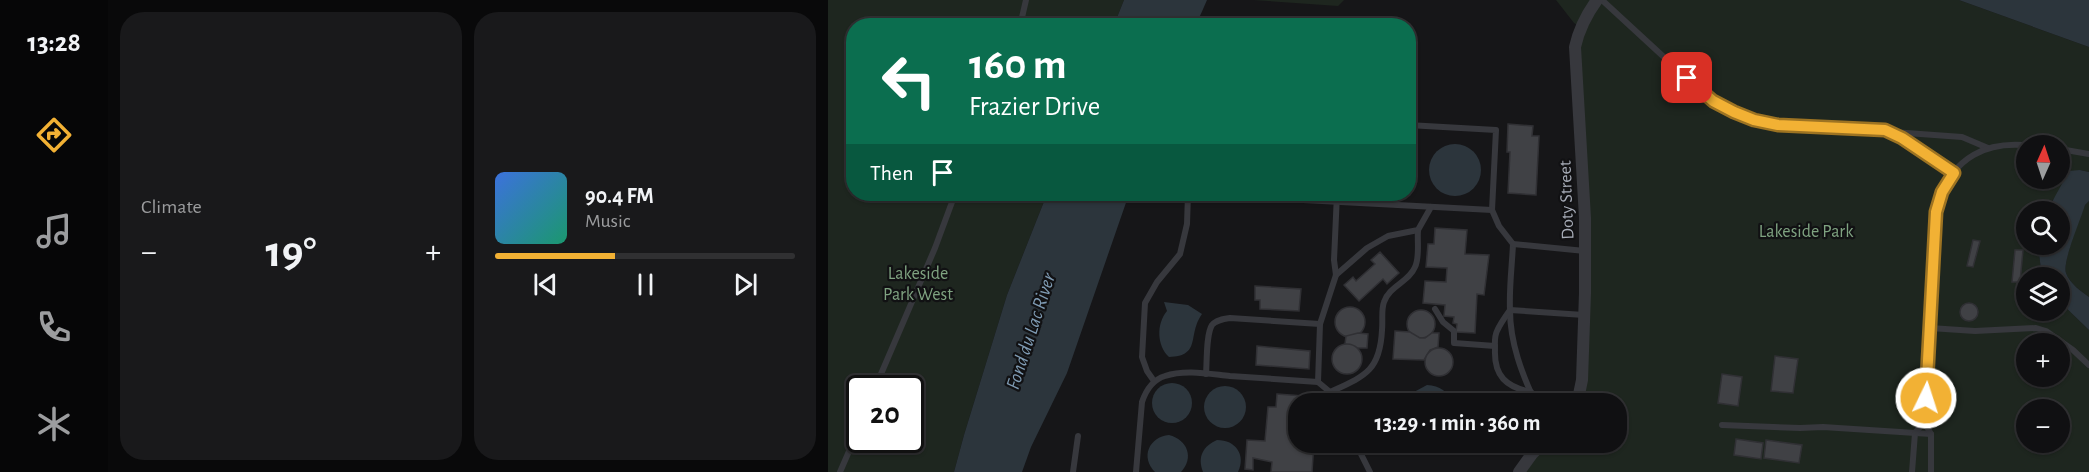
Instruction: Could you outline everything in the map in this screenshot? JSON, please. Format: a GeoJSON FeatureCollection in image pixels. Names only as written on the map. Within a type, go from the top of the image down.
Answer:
{"type":"FeatureCollection","features":[{"type":"Feature","properties":{"kind":"street","name":"Doty Street"},"geometry":{"type":"LineString","coordinates":[[1579,393],[1582,380],[1585,251],[1584,184],[1575,47],[1584,18],[1597,0]]}},
{"type":"Feature","properties":{"kind":"street"},"geometry":{"type":"LineString","coordinates":[[1519,472],[1533,453]]}},
{"type":"Feature","properties":{"kind":"lane"},"geometry":{"type":"LineString","coordinates":[[1022,18],[1026,0]]}},
{"type":"Feature","properties":{"kind":"lane"},"geometry":{"type":"LineString","coordinates":[[1602,0],[1704,94],[1734,112],[1754,120],[1778,125],[1885,130],[1962,137],[1988,148]]}},
{"type":"Feature","properties":{"kind":"lane"},"geometry":{"type":"LineString","coordinates":[[1416,125],[1496,129],[1492,210],[1499,226],[1513,244],[1510,310],[1518,363],[1531,392]]}},
{"type":"Feature","properties":{"kind":"lane"},"geometry":{"type":"LineString","coordinates":[[1885,130],[1902,138],[1954,173]]}},
{"type":"Feature","properties":{"kind":"lane"},"geometry":{"type":"LineString","coordinates":[[1931,472],[1931,434],[1924,422],[1936,212],[1942,192],[1954,173],[1969,157],[1988,148],[2016,145]]}},
{"type":"Feature","properties":{"kind":"lane"},"geometry":{"type":"LineString","coordinates":[[2070,151],[2089,154]]}},
{"type":"Feature","properties":{"kind":"lane"},"geometry":{"type":"LineString","coordinates":[[881,375],[935,248],[952,201]]}},
{"type":"Feature","properties":{"kind":"lane"},"geometry":{"type":"LineString","coordinates":[[1154,381],[1142,357],[1145,303],[1157,282],[1180,254],[1185,234],[1187,201]]}},
{"type":"Feature","properties":{"kind":"lane"},"geometry":{"type":"LineString","coordinates":[[1303,201],[1492,210]]}},
{"type":"Feature","properties":{"kind":"lane"},"geometry":{"type":"LineString","coordinates":[[1318,382],[1321,351],[1320,324],[1336,275],[1334,260],[1336,203]]}},
{"type":"Feature","properties":{"kind":"lane"},"geometry":{"type":"LineString","coordinates":[[1136,472],[1145,391],[1154,381],[1164,376],[1178,373],[1206,374],[1318,382],[1330,392],[1367,372],[1381,350],[1383,303],[1387,295],[1416,267],[1418,230],[1431,207]]}},
{"type":"Feature","properties":{"kind":"lane"},"geometry":{"type":"LineString","coordinates":[[1336,275],[1367,248],[1388,236],[1418,230]]}},
{"type":"Feature","properties":{"kind":"lane"},"geometry":{"type":"LineString","coordinates":[[1513,244],[1585,251]]}},
{"type":"Feature","properties":{"kind":"lane"},"geometry":{"type":"LineString","coordinates":[[1435,309],[1443,322],[1454,331],[1454,344],[1495,346]]}},
{"type":"Feature","properties":{"kind":"lane"},"geometry":{"type":"LineString","coordinates":[[1510,310],[1584,315]]}},
{"type":"Feature","properties":{"kind":"lane"},"geometry":{"type":"LineString","coordinates":[[1510,310],[1496,333],[1494,363],[1498,374],[1506,382],[1520,390],[1531,392]]}},
{"type":"Feature","properties":{"kind":"lane"},"geometry":{"type":"LineString","coordinates":[[1206,374],[1211,326],[1218,320],[1230,318],[1320,324]]}},
{"type":"Feature","properties":{"kind":"lane"},"geometry":{"type":"LineString","coordinates":[[1930,328],[1976,331],[2036,328],[2046,331],[2065,344],[2089,365]]}},
{"type":"Feature","properties":{"kind":"lane"},"geometry":{"type":"LineString","coordinates":[[1912,472],[1915,433],[1924,422]]}},
{"type":"Feature","properties":{"kind":"lane"},"geometry":{"type":"LineString","coordinates":[[1722,425],[1823,427],[1931,434]]}},
{"type":"Feature","properties":{"kind":"lane"},"geometry":{"type":"LineString","coordinates":[[1073,472],[1078,436]]}},
{"type":"Feature","properties":{"kind":"lane"},"geometry":{"type":"LineString","coordinates":[[840,472],[848,453]]}},
{"type":"Feature","properties":{"kind":"lane"},"geometry":{"type":"LineString","coordinates":[[1360,453],[1370,472]]}},
{"type":"Feature","properties":{"kind":"green space","name":"Lakeside Park West"},"geometry":{"type":"Polygon","coordinates":[[[828,0],[1124,0],[1117,18],[846,18],[846,201],[1044,201],[1007,295],[954,472],[828,472],[828,0]]]}},
{"type":"Feature","properties":{"kind":"green space"},"geometry":{"type":"Polygon","coordinates":[[[1253,0],[1344,0],[1338,6],[1253,0]]]}},
{"type":"Feature","properties":{"kind":"green space","name":"Lakeside Park"},"geometry":{"type":"Polygon","coordinates":[[[1556,0],[1959,0],[2089,47],[2089,172],[2080,170],[2070,181],[2070,135],[2016,135],[2016,189],[2063,189],[2052,201],[2016,201],[2016,255],[2039,255],[2041,267],[2016,267],[2016,321],[2070,321],[2070,312],[2089,330],[2089,472],[1519,472],[1535,453],[1627,453],[1627,393],[1580,393],[1580,27],[1574,23],[1556,0]]]}},
{"type":"Feature","properties":{"kind":"green space"},"geometry":{"type":"Polygon","coordinates":[[[2089,201],[2089,297],[2070,281],[2070,267],[2065,267],[2085,205],[2089,201]]]}},
{"type":"Feature","properties":{"kind":"water"},"geometry":{"type":"Polygon","coordinates":[[[1124,0],[1207,0],[1199,18],[1117,18],[1124,0]]]}},
{"type":"Feature","properties":{"kind":"water"},"geometry":{"type":"Polygon","coordinates":[[[1959,0],[2089,0],[2089,47],[1959,0]]]}},
{"type":"Feature","properties":{"kind":"water"},"geometry":{"type":"Polygon","coordinates":[[[1450,144],[1460,144],[1474,151],[1481,170],[1474,189],[1460,196],[1450,196],[1440,192],[1433,185],[1429,175],[1429,165],[1433,155],[1440,148],[1450,144]]]}},
{"type":"Feature","properties":{"kind":"water"},"geometry":{"type":"Polygon","coordinates":[[[2070,171],[2089,172],[2089,201],[2085,205],[2070,248],[2070,201],[2052,201],[2059,189],[2070,189],[2070,171]]]}},
{"type":"Feature","properties":{"kind":"water","name":"Fond du Lac River"},"geometry":{"type":"Polygon","coordinates":[[[1044,201],[1127,201],[1067,373],[1031,447],[1022,472],[954,472],[964,435],[1007,295],[1044,201]]]}},
{"type":"Feature","properties":{"kind":"water"},"geometry":{"type":"Polygon","coordinates":[[[2039,255],[2068,255],[2066,267],[2041,267],[2039,255]]]}},
{"type":"Feature","properties":{"kind":"water"},"geometry":{"type":"Polygon","coordinates":[[[2070,281],[2089,297],[2089,330],[2070,312],[2070,281]]]}},
{"type":"Feature","properties":{"kind":"water"},"geometry":{"type":"Polygon","coordinates":[[[1164,302],[1188,305],[1202,314],[1190,348],[1179,356],[1169,357],[1160,341],[1161,322],[1167,311],[1164,302]]]}},
{"type":"Feature","properties":{"kind":"water"},"geometry":{"type":"Polygon","coordinates":[[[1172,383],[1180,384],[1186,389],[1191,395],[1191,411],[1186,417],[1180,422],[1172,423],[1164,422],[1158,417],[1153,411],[1152,403],[1153,395],[1158,389],[1164,384],[1172,383]]]}},
{"type":"Feature","properties":{"kind":"water"},"geometry":{"type":"Polygon","coordinates":[[[1427,385],[1446,393],[1413,393],[1427,385]]]}},
{"type":"Feature","properties":{"kind":"water"},"geometry":{"type":"Polygon","coordinates":[[[1225,386],[1240,392],[1246,407],[1240,422],[1225,428],[1210,422],[1204,407],[1210,392],[1225,386]]]}},
{"type":"Feature","properties":{"kind":"water"},"geometry":{"type":"Polygon","coordinates":[[[1169,435],[1176,437],[1185,445],[1188,455],[1185,467],[1181,472],[1155,472],[1148,460],[1149,449],[1156,440],[1169,435]]]}},
{"type":"Feature","properties":{"kind":"water"},"geometry":{"type":"Polygon","coordinates":[[[1217,440],[1229,443],[1238,450],[1241,460],[1238,472],[1203,472],[1202,453],[1208,445],[1217,440]]]}},
{"type":"Feature","properties":{"kind":"building"},"geometry":{"type":"Polygon","coordinates":[[[1508,124],[1533,126],[1532,136],[1539,136],[1536,195],[1508,193],[1510,152],[1507,152],[1508,124]]]}},
{"type":"Feature","properties":{"kind":"building"},"geometry":{"type":"Polygon","coordinates":[[[1435,228],[1467,230],[1465,254],[1489,255],[1484,295],[1477,294],[1475,333],[1456,332],[1457,324],[1453,323],[1454,317],[1444,316],[1445,305],[1423,303],[1425,281],[1446,282],[1447,268],[1426,267],[1428,244],[1434,244],[1435,228]]]}},
{"type":"Feature","properties":{"kind":"building"},"geometry":{"type":"Polygon","coordinates":[[[1973,240],[1980,241],[1973,267],[1967,266],[1973,240]]]}},
{"type":"Feature","properties":{"kind":"building"},"geometry":{"type":"Polygon","coordinates":[[[2016,250],[2016,255],[2023,255],[2021,267],[2016,267],[2016,282],[2012,282],[2016,250]]]}},
{"type":"Feature","properties":{"kind":"building"},"geometry":{"type":"Polygon","coordinates":[[[1380,252],[1399,273],[1387,284],[1383,279],[1359,301],[1344,285],[1353,277],[1356,281],[1375,264],[1371,260],[1380,252]]]}},
{"type":"Feature","properties":{"kind":"building"},"geometry":{"type":"Polygon","coordinates":[[[1255,286],[1301,289],[1299,311],[1260,309],[1260,300],[1255,300],[1255,286]]]}},
{"type":"Feature","properties":{"kind":"building"},"geometry":{"type":"Polygon","coordinates":[[[1969,303],[1975,306],[1978,312],[1975,318],[1969,321],[1963,318],[1960,312],[1963,306],[1969,303]]]}},
{"type":"Feature","properties":{"kind":"building"},"geometry":{"type":"Polygon","coordinates":[[[1350,307],[1356,308],[1364,316],[1364,328],[1356,336],[1350,337],[1344,336],[1336,328],[1335,322],[1336,316],[1344,308],[1350,307]]]}},
{"type":"Feature","properties":{"kind":"building"},"geometry":{"type":"Polygon","coordinates":[[[1421,310],[1431,314],[1435,324],[1431,334],[1421,338],[1411,334],[1407,324],[1411,314],[1421,310]]]}},
{"type":"Feature","properties":{"kind":"building"},"geometry":{"type":"Polygon","coordinates":[[[1395,331],[1410,332],[1420,338],[1439,333],[1438,347],[1430,350],[1424,360],[1393,359],[1395,331]]]}},
{"type":"Feature","properties":{"kind":"building"},"geometry":{"type":"Polygon","coordinates":[[[1358,333],[1368,334],[1367,348],[1356,348],[1345,344],[1346,336],[1358,333]]]}},
{"type":"Feature","properties":{"kind":"building"},"geometry":{"type":"Polygon","coordinates":[[[1347,344],[1357,349],[1362,359],[1357,369],[1347,374],[1337,369],[1332,359],[1337,349],[1347,344]]]}},
{"type":"Feature","properties":{"kind":"building"},"geometry":{"type":"Polygon","coordinates":[[[1257,346],[1310,351],[1309,369],[1256,365],[1257,346]]]}},
{"type":"Feature","properties":{"kind":"building"},"geometry":{"type":"Polygon","coordinates":[[[1439,348],[1449,352],[1453,362],[1449,372],[1439,376],[1429,372],[1425,362],[1429,352],[1439,348]]]}},
{"type":"Feature","properties":{"kind":"building"},"geometry":{"type":"Polygon","coordinates":[[[1775,356],[1798,359],[1793,393],[1771,391],[1775,356]]]}},
{"type":"Feature","properties":{"kind":"building"},"geometry":{"type":"Polygon","coordinates":[[[1722,374],[1742,377],[1738,406],[1718,403],[1722,374]]]}},
{"type":"Feature","properties":{"kind":"building"},"geometry":{"type":"Polygon","coordinates":[[[1277,394],[1288,395],[1288,453],[1313,453],[1312,472],[1271,472],[1272,462],[1253,458],[1253,470],[1245,469],[1247,440],[1265,441],[1268,407],[1276,407],[1277,394]]]}},
{"type":"Feature","properties":{"kind":"building"},"geometry":{"type":"Polygon","coordinates":[[[1736,439],[1763,443],[1761,459],[1734,455],[1736,439]]]}},
{"type":"Feature","properties":{"kind":"building"},"geometry":{"type":"Polygon","coordinates":[[[1766,440],[1802,445],[1799,463],[1764,458],[1766,440]]]}},
{"type":"Feature","properties":{"kind":"route"},"geometry":{"type":"LineString","coordinates":[[1687,78],[1713,101],[1754,120],[1778,125],[1885,130],[1902,138],[1954,173],[1942,192],[1936,212],[1926,398]]}}]}
